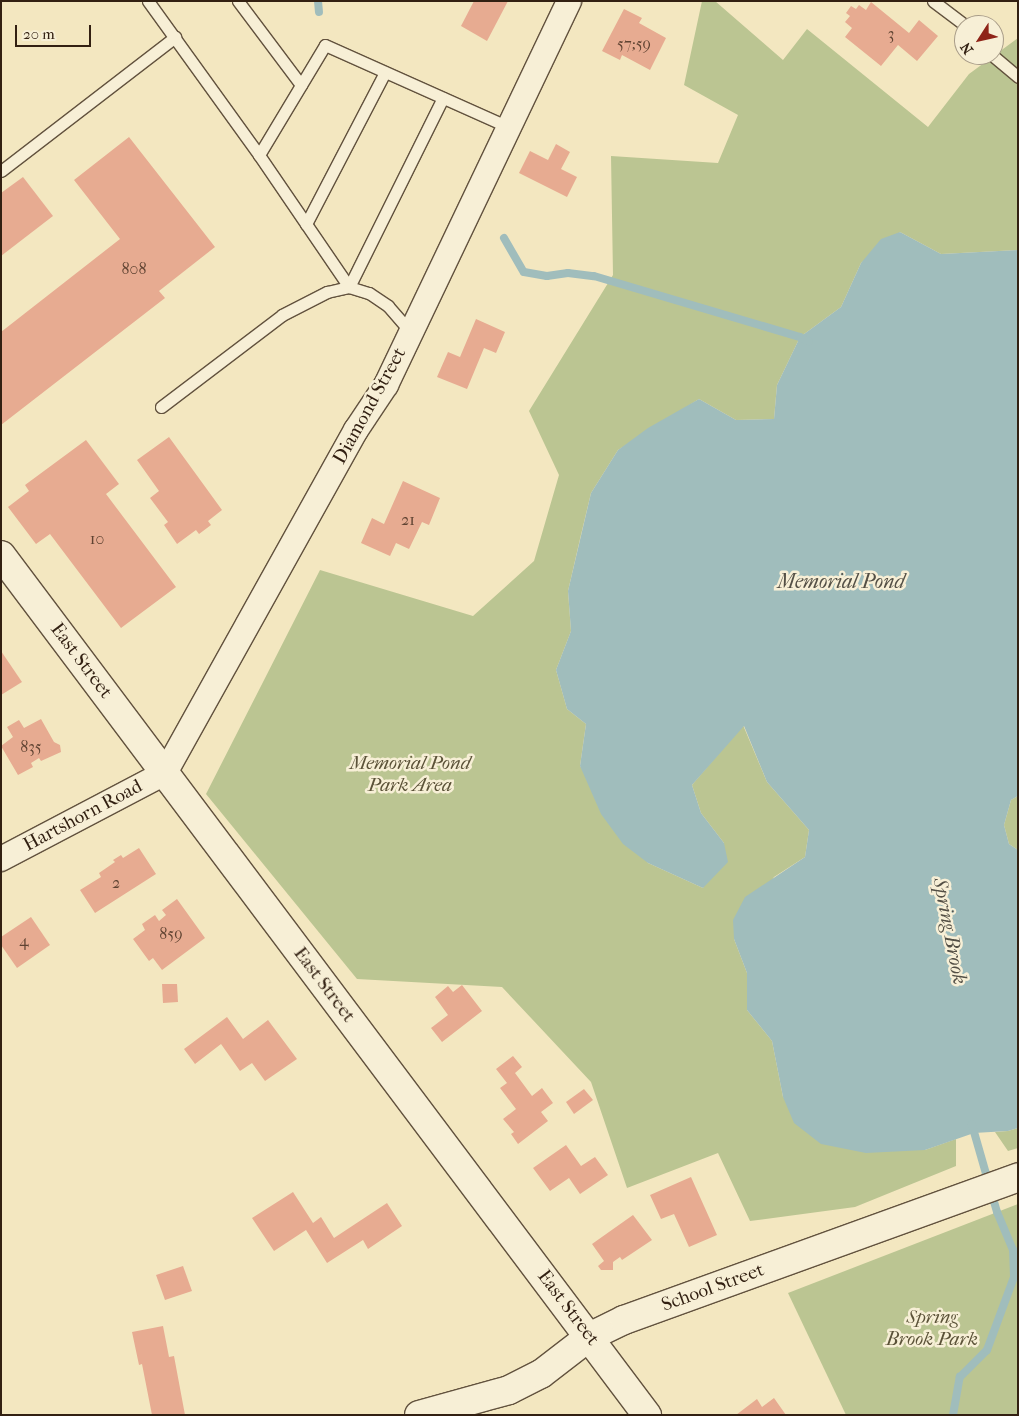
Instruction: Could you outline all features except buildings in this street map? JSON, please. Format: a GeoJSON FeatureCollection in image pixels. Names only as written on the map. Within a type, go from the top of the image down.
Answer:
{"type":"FeatureCollection","features":[{"type":"Feature","properties":{"kind":"main road","name":"East Street"},"geometry":{"type":"LineString","coordinates":[[1,555],[647,1415]]}},
{"type":"Feature","properties":{"kind":"main road","name":"School Street"},"geometry":{"type":"LineString","coordinates":[[419,1415],[509,1390],[541,1374],[589,1337],[624,1320],[974,1195],[1018,1177]]}},
{"type":"Feature","properties":{"kind":"street","name":"Diamond Street"},"geometry":{"type":"LineString","coordinates":[[165,773],[351,439],[386,385],[569,1]]}},
{"type":"Feature","properties":{"kind":"street","name":"Hartshorn Road"},"geometry":{"type":"LineString","coordinates":[[1,859],[165,773]]}},
{"type":"Feature","properties":{"kind":"lane"},"geometry":{"type":"LineString","coordinates":[[148,1],[259,155],[349,287]]}},
{"type":"Feature","properties":{"kind":"lane"},"geometry":{"type":"LineString","coordinates":[[238,1],[301,85]]}},
{"type":"Feature","properties":{"kind":"lane"},"geometry":{"type":"LineString","coordinates":[[933,1],[954,17]]}},
{"type":"Feature","properties":{"kind":"lane"},"geometry":{"type":"LineString","coordinates":[[1,171],[175,36]]}},
{"type":"Feature","properties":{"kind":"lane"},"geometry":{"type":"LineString","coordinates":[[259,155],[325,45],[508,127]]}},
{"type":"Feature","properties":{"kind":"lane"},"geometry":{"type":"LineString","coordinates":[[1004,65],[1018,77]]}},
{"type":"Feature","properties":{"kind":"lane"},"geometry":{"type":"LineString","coordinates":[[306,224],[385,72]]}},
{"type":"Feature","properties":{"kind":"lane"},"geometry":{"type":"LineString","coordinates":[[349,287],[443,98]]}},
{"type":"Feature","properties":{"kind":"lane"},"geometry":{"type":"LineString","coordinates":[[161,407],[282,315],[327,292],[349,287],[369,293],[388,306],[411,332]]}},
{"type":"Feature","properties":{"kind":"green space","name":"Memorial Pond Park Area"},"geometry":{"type":"Polygon","coordinates":[[[702,1],[715,1],[783,60],[807,29],[928,127],[969,74],[981,65],[1004,65],[1004,48],[1018,38],[1018,250],[941,254],[900,232],[861,263],[841,307],[800,337],[777,385],[774,419],[736,420],[699,399],[618,450],[591,493],[568,591],[571,631],[556,670],[567,709],[586,724],[580,766],[648,863],[703,888],[724,843],[701,813],[692,785],[743,725],[767,782],[809,830],[805,857],[774,877],[734,939],[747,973],[747,1010],[772,1041],[783,1097],[925,1150],[956,1139],[956,1166],[855,1207],[750,1221],[718,1153],[627,1188],[591,1082],[502,987],[357,979],[206,794],[320,570],[473,616],[534,561],[559,475],[529,411],[613,275],[611,156],[718,163],[738,115],[684,85],[702,1]]]}},
{"type":"Feature","properties":{"kind":"green space"},"geometry":{"type":"Polygon","coordinates":[[[1018,796],[1018,850],[1009,844],[1004,825],[1011,800],[1018,796]]]}},
{"type":"Feature","properties":{"kind":"green space"},"geometry":{"type":"Polygon","coordinates":[[[1018,1128],[1018,1148],[1008,1151],[995,1132],[1018,1128]]]}},
{"type":"Feature","properties":{"kind":"green space","name":"Spring Brook Park"},"geometry":{"type":"Polygon","coordinates":[[[1018,1204],[1018,1415],[846,1415],[788,1293],[1018,1204]]]}},
{"type":"Feature","properties":{"kind":"water","name":"Memorial Pond"},"geometry":{"type":"Polygon","coordinates":[[[900,232],[941,254],[1018,250],[1018,796],[1011,800],[1004,825],[1009,844],[1018,850],[1018,1128],[1008,1131],[974,1133],[925,1150],[866,1153],[821,1144],[794,1123],[783,1097],[772,1041],[747,1010],[747,973],[734,939],[733,920],[745,897],[805,857],[809,830],[767,782],[744,726],[692,785],[701,813],[724,843],[728,862],[703,888],[648,863],[623,844],[601,814],[580,766],[586,724],[567,709],[556,670],[571,631],[568,591],[591,493],[618,450],[648,428],[699,399],[736,420],[774,419],[777,385],[800,337],[841,307],[861,263],[881,239],[900,232]]]}},
{"type":"Feature","properties":{"kind":"waterway"},"geometry":{"type":"LineString","coordinates":[[318,1],[319,12]]}},
{"type":"Feature","properties":{"kind":"waterway"},"geometry":{"type":"LineString","coordinates":[[504,238],[524,272],[547,276],[568,273],[594,276],[800,337],[809,342]]}},
{"type":"Feature","properties":{"kind":"waterway","name":"Spring Brook"},"geometry":{"type":"LineString","coordinates":[[953,1415],[960,1377],[987,1350],[1014,1277],[1013,1250],[997,1212],[972,1125]]}}]}
